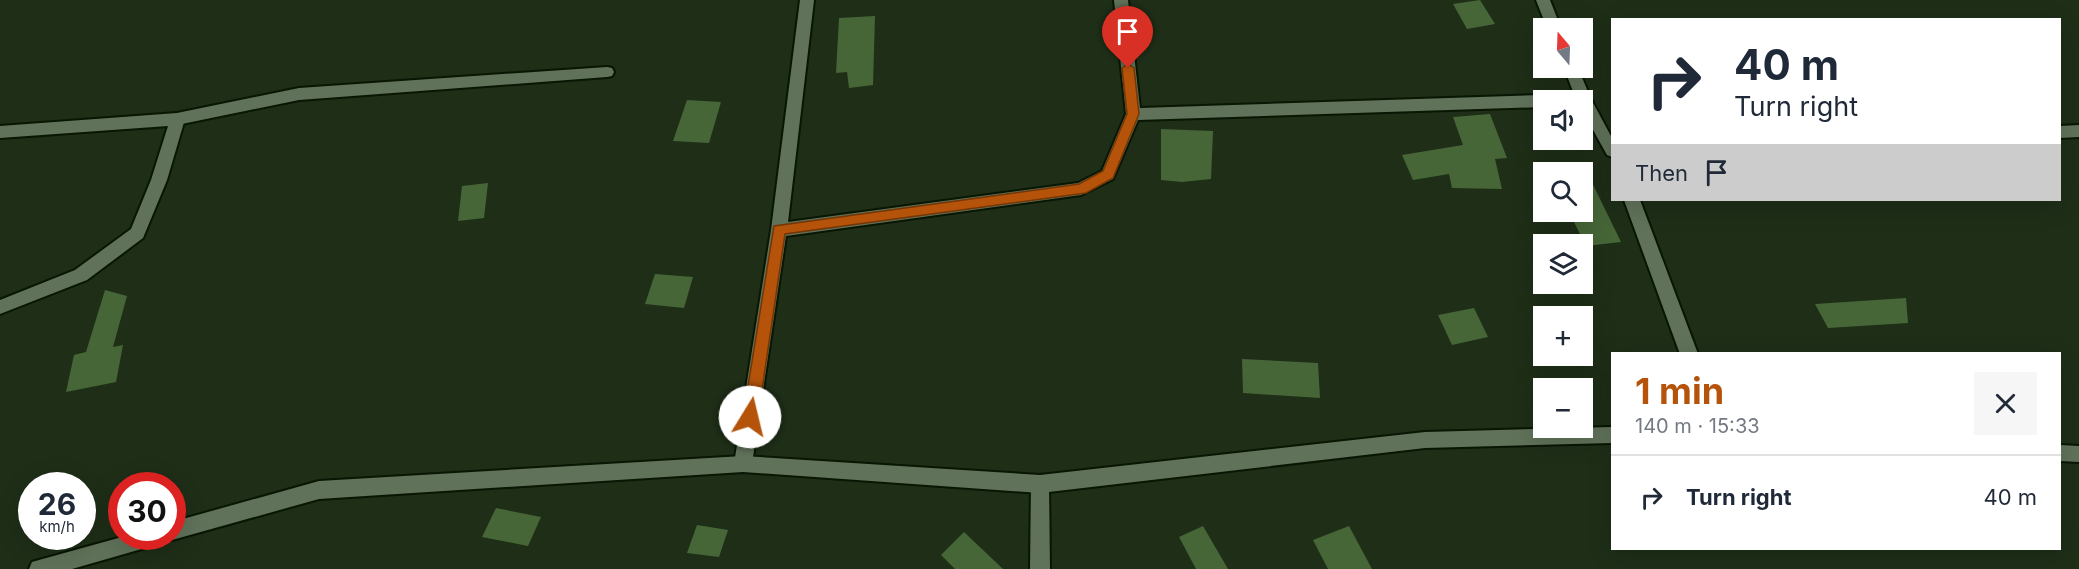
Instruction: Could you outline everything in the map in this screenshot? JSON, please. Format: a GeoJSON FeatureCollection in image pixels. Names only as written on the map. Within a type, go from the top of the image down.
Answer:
{"type":"FeatureCollection","features":[{"type":"Feature","properties":{"kind":"street"},"geometry":{"type":"LineString","coordinates":[[743,464],[779,230],[807,0]]}},
{"type":"Feature","properties":{"kind":"street"},"geometry":{"type":"LineString","coordinates":[[779,230],[1081,189],[1108,175],[1133,114],[1121,0]]}},
{"type":"Feature","properties":{"kind":"street"},"geometry":{"type":"LineString","coordinates":[[1543,0],[1550,18]]}},
{"type":"Feature","properties":{"kind":"street"},"geometry":{"type":"LineString","coordinates":[[0,132],[177,118],[299,94],[607,72]]}},
{"type":"Feature","properties":{"kind":"street"},"geometry":{"type":"LineString","coordinates":[[1133,114],[1533,101]]}},
{"type":"Feature","properties":{"kind":"street"},"geometry":{"type":"LineString","coordinates":[[1593,116],[1611,149]]}},
{"type":"Feature","properties":{"kind":"street"},"geometry":{"type":"LineString","coordinates":[[0,307],[81,275],[137,233],[159,180],[177,118]]}},
{"type":"Feature","properties":{"kind":"street"},"geometry":{"type":"LineString","coordinates":[[2061,132],[2079,131]]}},
{"type":"Feature","properties":{"kind":"street"},"geometry":{"type":"LineString","coordinates":[[1632,201],[1688,352]]}},
{"type":"Feature","properties":{"kind":"street"},"geometry":{"type":"LineString","coordinates":[[186,527],[319,490],[743,464],[1040,484],[1425,440],[1611,435]]}},
{"type":"Feature","properties":{"kind":"street"},"geometry":{"type":"LineString","coordinates":[[2061,453],[2079,454]]}},
{"type":"Feature","properties":{"kind":"street"},"geometry":{"type":"LineString","coordinates":[[1040,484],[1040,569]]}},
{"type":"Feature","properties":{"kind":"street"},"geometry":{"type":"LineString","coordinates":[[39,569],[108,549]]}},
{"type":"Feature","properties":{"kind":"building"},"geometry":{"type":"Polygon","coordinates":[[[1480,0],[1495,24],[1467,29],[1453,4],[1480,0]]]}},
{"type":"Feature","properties":{"kind":"building"},"geometry":{"type":"Polygon","coordinates":[[[875,16],[873,85],[849,88],[847,72],[836,73],[839,18],[875,16]]]}},
{"type":"Feature","properties":{"kind":"building"},"geometry":{"type":"Polygon","coordinates":[[[687,100],[721,102],[709,143],[673,141],[687,100]]]}},
{"type":"Feature","properties":{"kind":"building"},"geometry":{"type":"Polygon","coordinates":[[[1490,114],[1507,158],[1495,159],[1502,189],[1452,188],[1449,174],[1413,180],[1402,155],[1463,145],[1453,117],[1490,114]]]}},
{"type":"Feature","properties":{"kind":"building"},"geometry":{"type":"Polygon","coordinates":[[[1161,129],[1213,131],[1211,179],[1182,182],[1161,180],[1161,129]]]}},
{"type":"Feature","properties":{"kind":"building"},"geometry":{"type":"Polygon","coordinates":[[[488,183],[484,218],[458,221],[462,186],[488,183]]]}},
{"type":"Feature","properties":{"kind":"building"},"geometry":{"type":"Polygon","coordinates":[[[1593,185],[1621,242],[1593,245],[1593,234],[1580,234],[1574,222],[1593,222],[1593,185]]]}},
{"type":"Feature","properties":{"kind":"building"},"geometry":{"type":"Polygon","coordinates":[[[655,274],[693,277],[684,308],[645,304],[655,274]]]}},
{"type":"Feature","properties":{"kind":"building"},"geometry":{"type":"Polygon","coordinates":[[[105,290],[127,296],[113,347],[123,345],[116,382],[66,392],[74,355],[86,352],[105,290]]]}},
{"type":"Feature","properties":{"kind":"building"},"geometry":{"type":"Polygon","coordinates":[[[1906,298],[1908,323],[1828,328],[1815,304],[1906,298]]]}},
{"type":"Feature","properties":{"kind":"building"},"geometry":{"type":"Polygon","coordinates":[[[1474,308],[1488,337],[1452,345],[1438,315],[1474,308]]]}},
{"type":"Feature","properties":{"kind":"building"},"geometry":{"type":"Polygon","coordinates":[[[1242,359],[1318,363],[1320,398],[1243,393],[1242,359]]]}},
{"type":"Feature","properties":{"kind":"building"},"geometry":{"type":"Polygon","coordinates":[[[496,508],[541,517],[528,546],[482,537],[496,508]]]}},
{"type":"Feature","properties":{"kind":"building"},"geometry":{"type":"Polygon","coordinates":[[[697,525],[728,530],[719,557],[687,553],[697,525]]]}},
{"type":"Feature","properties":{"kind":"building"},"geometry":{"type":"Polygon","coordinates":[[[1203,526],[1228,569],[1196,569],[1179,537],[1203,526]]]}},
{"type":"Feature","properties":{"kind":"building"},"geometry":{"type":"Polygon","coordinates":[[[1349,526],[1372,569],[1328,569],[1313,540],[1349,526]]]}},
{"type":"Feature","properties":{"kind":"building"},"geometry":{"type":"Polygon","coordinates":[[[964,532],[1003,569],[955,569],[941,555],[964,532]]]}},
{"type":"Feature","properties":{"kind":"route"},"geometry":{"type":"LineString","coordinates":[[750,417],[779,230],[1081,189],[1108,175],[1133,114],[1128,68]]}}]}
